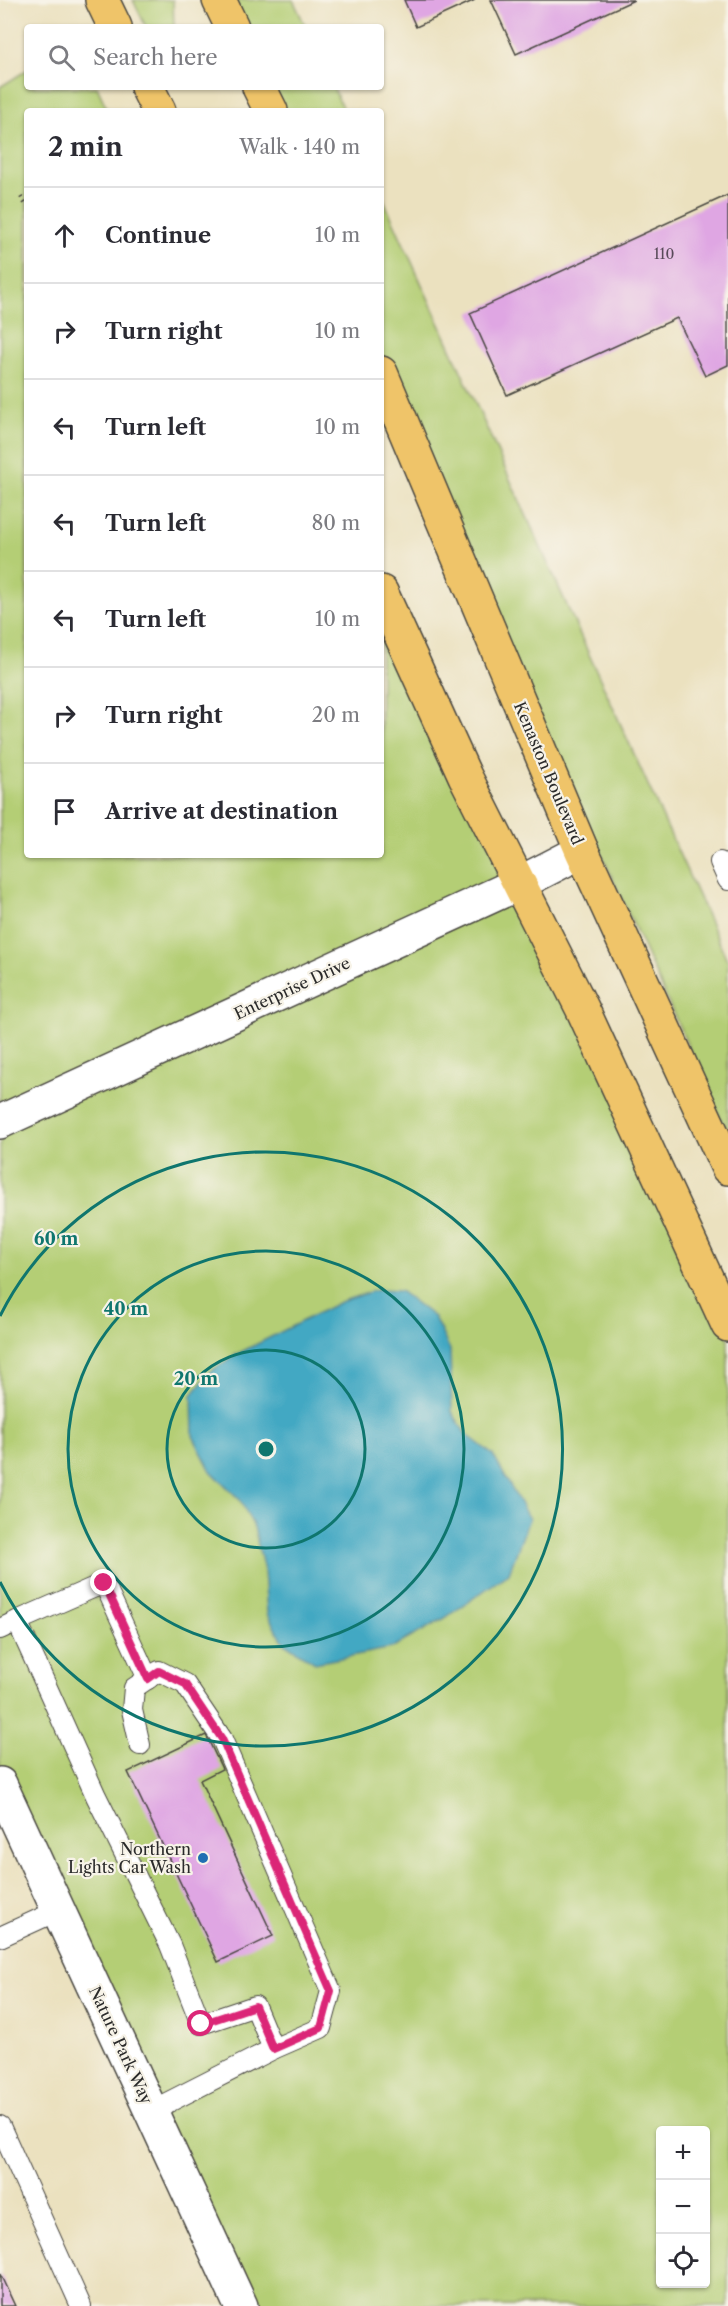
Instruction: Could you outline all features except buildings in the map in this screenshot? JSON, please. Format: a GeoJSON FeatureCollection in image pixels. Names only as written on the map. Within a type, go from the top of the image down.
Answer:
{"type":"FeatureCollection","features":[{"type":"Feature","properties":{"kind":"main road"},"geometry":{"type":"LineString","coordinates":[[102,0],[114,24]]}},
{"type":"Feature","properties":{"kind":"main road"},"geometry":{"type":"LineString","coordinates":[[219,0],[231,24]]}},
{"type":"Feature","properties":{"kind":"main road"},"geometry":{"type":"LineString","coordinates":[[148,90],[158,108]]}},
{"type":"Feature","properties":{"kind":"main road"},"geometry":{"type":"LineString","coordinates":[[260,90],[270,108]]}},
{"type":"Feature","properties":{"kind":"main road","name":"Kenaston Boulevard"},"geometry":{"type":"LineString","coordinates":[[384,380],[582,851],[728,1168]]}},
{"type":"Feature","properties":{"kind":"main road"},"geometry":{"type":"LineString","coordinates":[[384,599],[465,776],[587,1018],[728,1325]]}},
{"type":"Feature","properties":{"kind":"street","name":"Enterprise Drive"},"geometry":{"type":"LineString","coordinates":[[0,1122],[520,883],[582,851]]}},
{"type":"Feature","properties":{"kind":"street","name":"Nature Park Way"},"geometry":{"type":"LineString","coordinates":[[0,1784],[241,2306]]}},
{"type":"Feature","properties":{"kind":"lane"},"geometry":{"type":"LineString","coordinates":[[720,862],[728,880]]}},
{"type":"Feature","properties":{"kind":"lane"},"geometry":{"type":"LineString","coordinates":[[148,1679],[104,1583],[9,1625],[170,1944],[201,2024],[255,2006],[273,2049]]}},
{"type":"Feature","properties":{"kind":"lane"},"geometry":{"type":"LineString","coordinates":[[140,1745],[132,1710],[134,1688],[159,1671],[185,1684],[222,1739],[331,1991],[321,2028],[273,2049],[151,2111]]}},
{"type":"Feature","properties":{"kind":"lane"},"geometry":{"type":"LineString","coordinates":[[0,1937],[59,1910]]}},
{"type":"Feature","properties":{"kind":"lane"},"geometry":{"type":"LineString","coordinates":[[0,2126],[81,2306]]}},
{"type":"Feature","properties":{"kind":"path"},"geometry":{"type":"LineString","coordinates":[[21,197],[24,202]]}},
{"type":"Feature","properties":{"kind":"green space"},"geometry":{"type":"Polygon","coordinates":[[[133,0],[173,0],[174,24],[145,24],[133,0]]]}},
{"type":"Feature","properties":{"kind":"green space"},"geometry":{"type":"Polygon","coordinates":[[[219,0],[293,0],[305,24],[231,24],[219,0]]]}},
{"type":"Feature","properties":{"kind":"green space"},"geometry":{"type":"Polygon","coordinates":[[[24,72],[24,90],[98,90],[107,108],[24,108],[24,858],[384,858],[384,630],[728,1325],[728,2306],[241,2306],[0,1784],[0,87],[24,72]]]}},
{"type":"Feature","properties":{"kind":"green space"},"geometry":{"type":"Polygon","coordinates":[[[260,90],[334,90],[343,108],[270,108],[260,90]]]}},
{"type":"Feature","properties":{"kind":"green space"},"geometry":{"type":"Polygon","coordinates":[[[384,201],[728,962],[728,1135],[384,371],[384,201]]]}},
{"type":"Feature","properties":{"kind":"water"},"geometry":{"type":"Polygon","coordinates":[[[376,1290],[400,1291],[434,1317],[450,1350],[452,1412],[465,1433],[493,1455],[529,1519],[509,1573],[445,1618],[392,1648],[315,1663],[284,1643],[267,1614],[264,1571],[254,1527],[240,1500],[211,1471],[193,1436],[192,1395],[210,1372],[237,1354],[340,1302],[376,1290]]]}},
{"type":"Feature","properties":{"kind":"place","name":"Northern Lights Car Wash"},"geometry":{"type":"Point","coordinates":[203,1858]}},
{"type":"Feature","properties":{"kind":"route"},"geometry":{"type":"LineString","coordinates":[[104,1583],[148,1679],[159,1671],[185,1684],[222,1739],[331,1991],[321,2028],[273,2049],[255,2006],[201,2024]]}}]}
